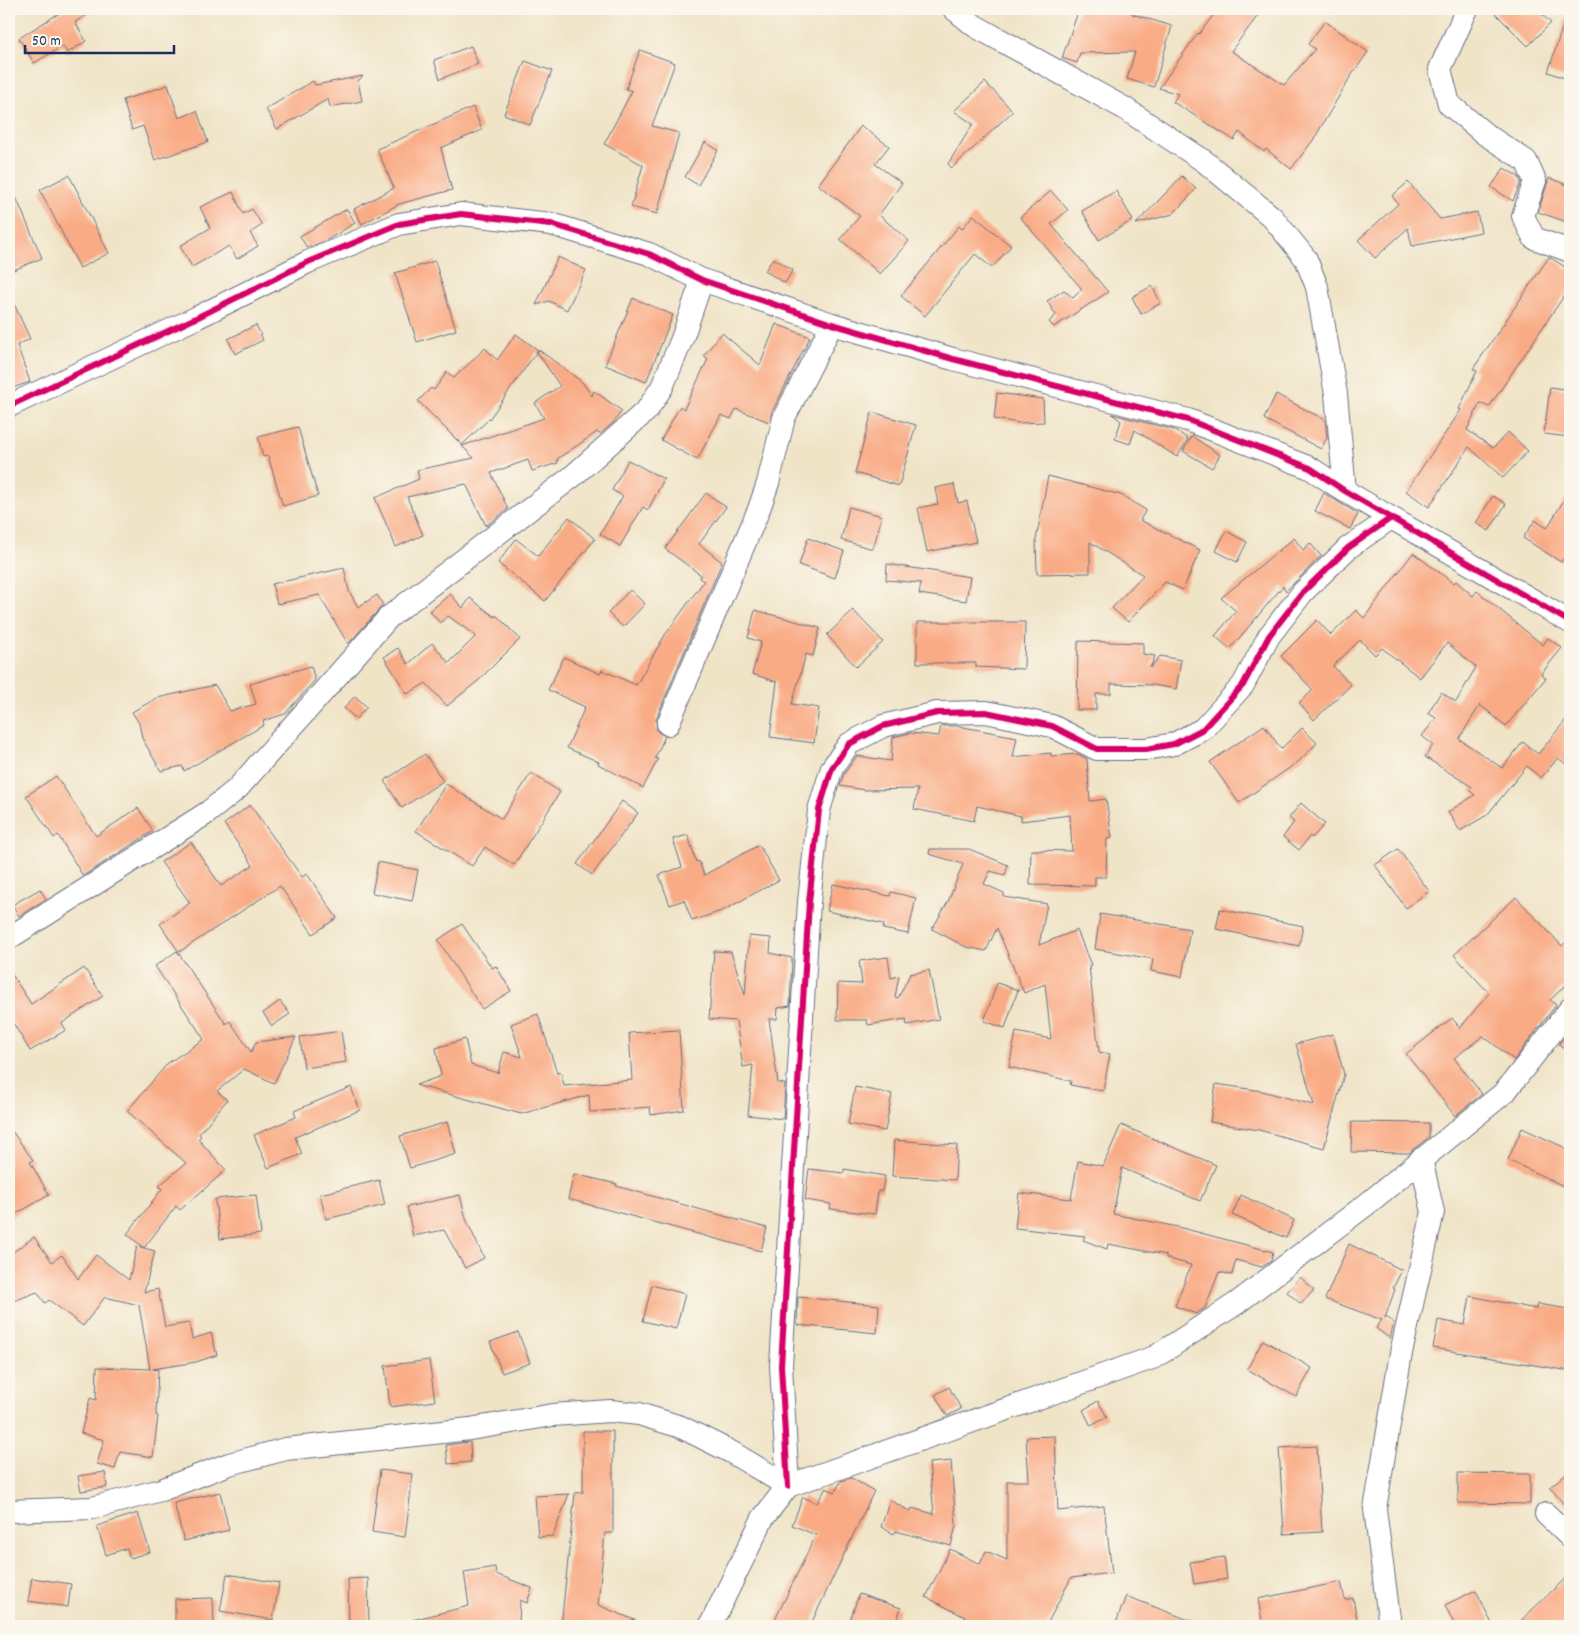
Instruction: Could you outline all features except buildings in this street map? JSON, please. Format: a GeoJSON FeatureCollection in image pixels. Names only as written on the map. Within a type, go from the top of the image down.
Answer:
{"type":"FeatureCollection","features":[{"type":"Feature","properties":{"kind":"street"},"geometry":{"type":"LineString","coordinates":[[954,9],[975,26],[1124,108],[1204,161],[1272,217],[1306,259],[1317,287],[1336,394],[1345,491]]}},
{"type":"Feature","properties":{"kind":"street"},"geometry":{"type":"LineString","coordinates":[[1467,9],[1440,70],[1449,104],[1485,134],[1526,161],[1535,181],[1523,216],[1534,238],[1570,251]]}},
{"type":"Feature","properties":{"kind":"street"},"geometry":{"type":"LineString","coordinates":[[9,406],[198,317],[308,262],[399,224],[461,214],[551,224],[648,254],[702,280],[832,324],[953,359],[1188,420],[1310,468],[1345,491],[1570,622]]}},
{"type":"Feature","properties":{"kind":"street"},"geometry":{"type":"LineString","coordinates":[[9,938],[207,813],[237,790],[389,617],[573,476],[647,410],[662,387],[682,339],[702,280]]}},
{"type":"Feature","properties":{"kind":"street"},"geometry":{"type":"LineString","coordinates":[[668,724],[759,509],[768,483],[784,418],[832,324]]}},
{"type":"Feature","properties":{"kind":"street"},"geometry":{"type":"LineString","coordinates":[[788,1486],[780,1366],[809,902],[819,810],[832,768],[850,744],[883,726],[937,713],[986,712],[1052,726],[1097,749],[1146,749],[1174,744],[1203,729],[1242,685],[1269,636],[1304,592],[1348,548],[1391,518]]}},
{"type":"Feature","properties":{"kind":"street"},"geometry":{"type":"LineString","coordinates":[[710,1626],[764,1518],[788,1486],[1155,1356],[1237,1303],[1422,1160],[1506,1092],[1570,1009]]}},
{"type":"Feature","properties":{"kind":"street"},"geometry":{"type":"LineString","coordinates":[[1390,1626],[1375,1509],[1401,1353],[1433,1212],[1422,1160]]}},
{"type":"Feature","properties":{"kind":"street"},"geometry":{"type":"LineString","coordinates":[[9,1511],[92,1508],[161,1490],[228,1464],[286,1449],[470,1429],[552,1415],[610,1411],[639,1414],[681,1427],[732,1452],[788,1486]]}},
{"type":"Feature","properties":{"kind":"street"},"geometry":{"type":"LineString","coordinates":[[1546,1514],[1570,1537]]}},
{"type":"Feature","properties":{"kind":"cycle path"},"geometry":{"type":"LineString","coordinates":[[9,406],[198,317],[308,262],[399,224],[461,214],[551,224],[649,254],[702,280],[832,324],[953,359],[1188,420],[1310,468],[1345,491],[1570,622]]}},
{"type":"Feature","properties":{"kind":"cycle path"},"geometry":{"type":"LineString","coordinates":[[788,1486],[781,1366],[809,902],[819,810],[832,768],[849,744],[883,726],[937,713],[986,712],[1052,726],[1097,749],[1146,749],[1174,744],[1203,729],[1243,685],[1269,636],[1303,592],[1348,548],[1391,518]]}}]}
